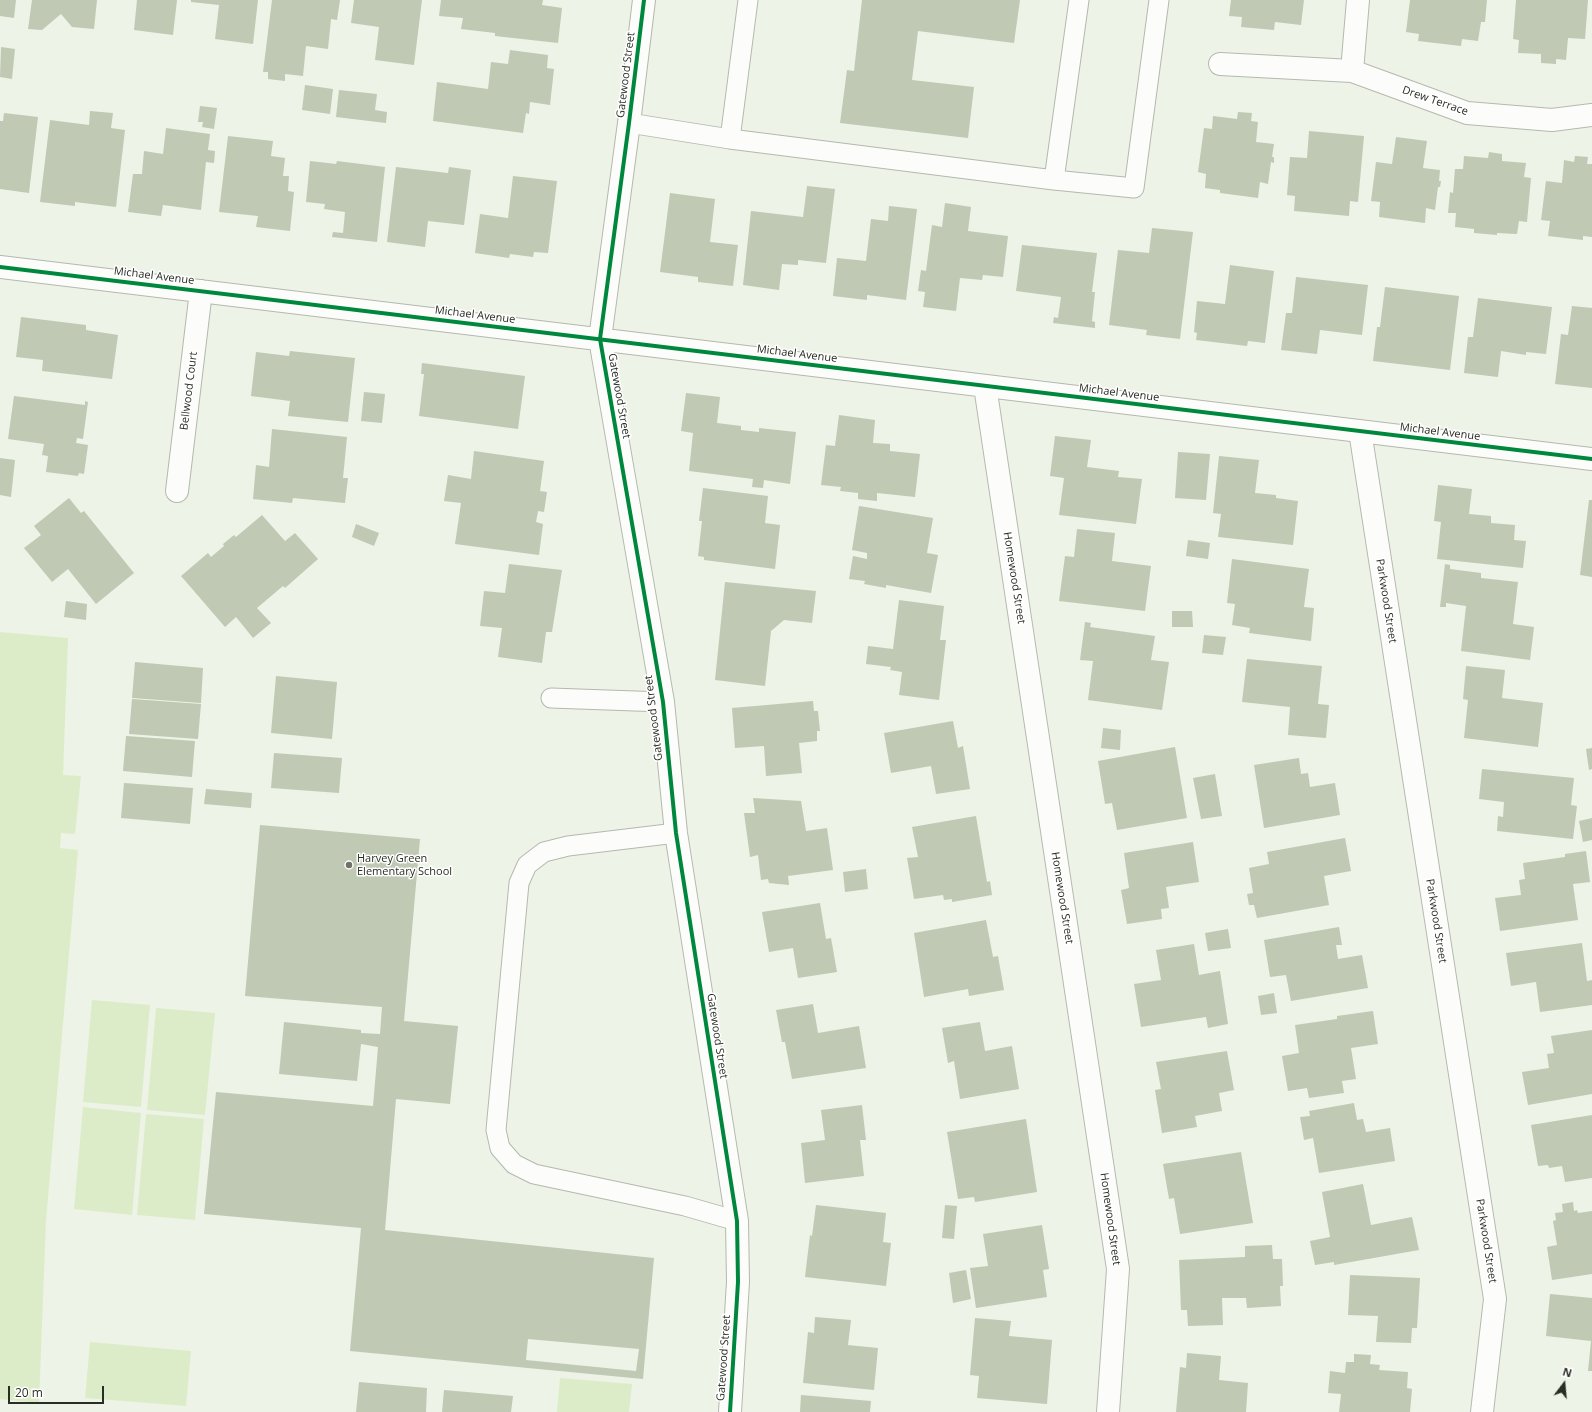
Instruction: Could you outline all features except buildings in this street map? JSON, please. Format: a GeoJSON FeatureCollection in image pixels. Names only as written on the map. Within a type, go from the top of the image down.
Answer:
{"type":"FeatureCollection","features":[{"type":"Feature","properties":{"kind":"street","name":"Gatewood Street"},"geometry":{"type":"LineString","coordinates":[[644,0],[630,123],[600,339],[663,702],[676,833],[737,1221],[738,1282],[730,1412]]}},
{"type":"Feature","properties":{"kind":"street"},"geometry":{"type":"LineString","coordinates":[[1352,71],[1358,0]]}},
{"type":"Feature","properties":{"kind":"street","name":"Drew Terrace"},"geometry":{"type":"LineString","coordinates":[[1220,64],[1352,71],[1467,113],[1552,120],[1592,115]]}},
{"type":"Feature","properties":{"kind":"street","name":"Michael Avenue"},"geometry":{"type":"LineString","coordinates":[[0,267],[1592,459]]}},
{"type":"Feature","properties":{"kind":"street","name":"Bellwood Court"},"geometry":{"type":"LineString","coordinates":[[177,491],[201,291]]}},
{"type":"Feature","properties":{"kind":"street","name":"Homewood Street"},"geometry":{"type":"LineString","coordinates":[[985,386],[1118,1269],[1108,1412]]}},
{"type":"Feature","properties":{"kind":"street","name":"Parkwood Street"},"geometry":{"type":"LineString","coordinates":[[1360,431],[1495,1300],[1482,1412]]}},
{"type":"Feature","properties":{"kind":"lane"},"geometry":{"type":"LineString","coordinates":[[730,139],[748,0]]}},
{"type":"Feature","properties":{"kind":"lane"},"geometry":{"type":"LineString","coordinates":[[1054,180],[1079,0]]}},
{"type":"Feature","properties":{"kind":"lane"},"geometry":{"type":"LineString","coordinates":[[630,123],[730,139],[1054,180],[1134,188],[1159,0]]}},
{"type":"Feature","properties":{"kind":"lane"},"geometry":{"type":"LineString","coordinates":[[551,698],[663,702]]}},
{"type":"Feature","properties":{"kind":"lane"},"geometry":{"type":"LineString","coordinates":[[676,833],[568,846],[544,852],[528,865],[519,883],[496,1130],[500,1148],[514,1164],[534,1174],[684,1206],[737,1221]]}},
{"type":"Feature","properties":{"kind":"green space"},"geometry":{"type":"Polygon","coordinates":[[[0,632],[68,638],[63,775],[81,776],[75,834],[61,833],[60,848],[78,850],[46,1221],[39,1403],[0,1399],[0,632]]]}},
{"type":"Feature","properties":{"kind":"green space"},"geometry":{"type":"Polygon","coordinates":[[[92,1000],[150,1005],[141,1107],[83,1102],[92,1000]]]}},
{"type":"Feature","properties":{"kind":"green space"},"geometry":{"type":"Polygon","coordinates":[[[156,1008],[215,1013],[205,1115],[147,1110],[156,1008]]]}},
{"type":"Feature","properties":{"kind":"green space"},"geometry":{"type":"Polygon","coordinates":[[[83,1107],[141,1113],[132,1215],[74,1209],[83,1107]]]}},
{"type":"Feature","properties":{"kind":"green space"},"geometry":{"type":"Polygon","coordinates":[[[146,1114],[204,1119],[195,1220],[137,1215],[146,1114]]]}},
{"type":"Feature","properties":{"kind":"green space"},"geometry":{"type":"Polygon","coordinates":[[[90,1342],[191,1351],[186,1406],[85,1398],[90,1342]]]}},
{"type":"Feature","properties":{"kind":"green space"},"geometry":{"type":"Polygon","coordinates":[[[560,1378],[632,1384],[629,1412],[557,1412],[560,1378]]]}},
{"type":"Feature","properties":{"kind":"cycle path"},"geometry":{"type":"LineString","coordinates":[[644,0],[600,339],[663,702],[676,833],[737,1221],[738,1282],[730,1412]]}},
{"type":"Feature","properties":{"kind":"cycle path"},"geometry":{"type":"LineString","coordinates":[[0,267],[1592,459]]}},
{"type":"Feature","properties":{"kind":"place","name":"Harvey Green Elementary School"},"geometry":{"type":"Point","coordinates":[349,865]}}]}
